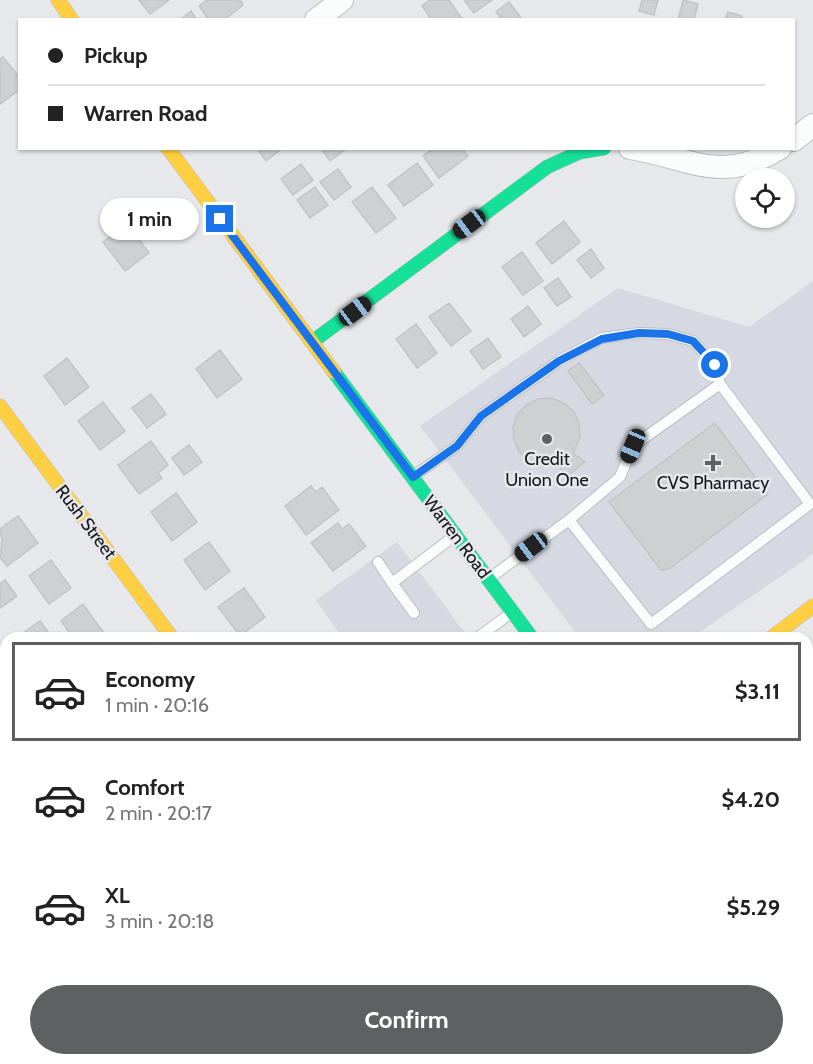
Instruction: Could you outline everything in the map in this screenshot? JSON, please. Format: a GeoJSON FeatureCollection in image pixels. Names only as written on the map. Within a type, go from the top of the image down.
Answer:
{"type":"FeatureCollection","features":[{"type":"Feature","properties":{"kind":"main road"},"geometry":{"type":"LineString","coordinates":[[58,0],[71,18]]}},
{"type":"Feature","properties":{"kind":"main road","name":"Warren Road"},"geometry":{"type":"LineString","coordinates":[[169,150],[527,632]]}},
{"type":"Feature","properties":{"kind":"main road"},"geometry":{"type":"LineString","coordinates":[[312,342],[547,166],[580,152],[592,150]]}},
{"type":"Feature","properties":{"kind":"main road","name":"Rush Street"},"geometry":{"type":"LineString","coordinates":[[0,406],[168,632]]}},
{"type":"Feature","properties":{"kind":"main road"},"geometry":{"type":"LineString","coordinates":[[779,632],[813,606]]}},
{"type":"Feature","properties":{"kind":"street"},"geometry":{"type":"LineString","coordinates":[[319,18],[342,0]]}},
{"type":"Feature","properties":{"kind":"street"},"geometry":{"type":"LineString","coordinates":[[795,139],[813,125]]}},
{"type":"Feature","properties":{"kind":"street"},"geometry":{"type":"LineString","coordinates":[[638,150],[690,164],[722,168],[754,162],[776,150]]}},
{"type":"Feature","properties":{"kind":"lane"},"geometry":{"type":"LineString","coordinates":[[413,477],[457,446],[481,416],[559,361],[602,339],[639,333],[668,334],[693,341],[715,365],[720,384],[812,506],[651,624],[569,520]]}},
{"type":"Feature","properties":{"kind":"lane"},"geometry":{"type":"LineString","coordinates":[[488,579],[569,520],[620,477],[633,446],[720,384]]}},
{"type":"Feature","properties":{"kind":"lane"},"geometry":{"type":"LineString","coordinates":[[392,583],[455,535]]}},
{"type":"Feature","properties":{"kind":"lane"},"geometry":{"type":"LineString","coordinates":[[378,562],[414,613]]}},
{"type":"Feature","properties":{"kind":"lane"},"geometry":{"type":"LineString","coordinates":[[485,632],[512,612]]}},
{"type":"Feature","properties":{"kind":"shaded area"},"geometry":{"type":"Polygon","coordinates":[[[813,281],[813,554],[700,632],[575,632],[420,426],[618,288],[749,327],[813,281]]]}},
{"type":"Feature","properties":{"kind":"shaded area"},"geometry":{"type":"Polygon","coordinates":[[[397,542],[464,632],[338,632],[316,600],[397,542]]]}},
{"type":"Feature","properties":{"kind":"building"},"geometry":{"type":"Polygon","coordinates":[[[139,0],[169,0],[150,14],[139,0]]]}},
{"type":"Feature","properties":{"kind":"building"},"geometry":{"type":"Polygon","coordinates":[[[207,0],[240,0],[243,5],[227,18],[208,18],[199,6],[207,0]]]}},
{"type":"Feature","properties":{"kind":"building"},"geometry":{"type":"Polygon","coordinates":[[[430,0],[449,0],[462,18],[431,18],[422,6],[430,0]]]}},
{"type":"Feature","properties":{"kind":"building"},"geometry":{"type":"Polygon","coordinates":[[[464,0],[492,0],[474,13],[464,0]]]}},
{"type":"Feature","properties":{"kind":"building"},"geometry":{"type":"Polygon","coordinates":[[[642,0],[658,0],[654,15],[639,11],[642,0]]]}},
{"type":"Feature","properties":{"kind":"building"},"geometry":{"type":"Polygon","coordinates":[[[683,0],[698,4],[694,18],[678,18],[683,0]]]}},
{"type":"Feature","properties":{"kind":"building"},"geometry":{"type":"Polygon","coordinates":[[[509,2],[521,18],[500,18],[496,12],[509,2]]]}},
{"type":"Feature","properties":{"kind":"building"},"geometry":{"type":"Polygon","coordinates":[[[191,11],[196,18],[182,18],[191,11]]]}},
{"type":"Feature","properties":{"kind":"building"},"geometry":{"type":"Polygon","coordinates":[[[728,12],[742,16],[742,18],[726,18],[728,12]]]}},
{"type":"Feature","properties":{"kind":"building"},"geometry":{"type":"Polygon","coordinates":[[[3,57],[18,76],[18,90],[0,104],[0,59],[3,57]]]}},
{"type":"Feature","properties":{"kind":"building"},"geometry":{"type":"Polygon","coordinates":[[[258,150],[280,150],[266,161],[258,150]]]}},
{"type":"Feature","properties":{"kind":"building"},"geometry":{"type":"Polygon","coordinates":[[[322,150],[345,150],[330,161],[322,150]]]}},
{"type":"Feature","properties":{"kind":"building"},"geometry":{"type":"Polygon","coordinates":[[[431,150],[464,150],[468,156],[439,178],[423,156],[431,150]]]}},
{"type":"Feature","properties":{"kind":"building"},"geometry":{"type":"Polygon","coordinates":[[[417,163],[433,185],[404,206],[388,185],[417,163]]]}},
{"type":"Feature","properties":{"kind":"building"},"geometry":{"type":"Polygon","coordinates":[[[301,164],[313,180],[293,195],[281,179],[301,164]]]}},
{"type":"Feature","properties":{"kind":"building"},"geometry":{"type":"Polygon","coordinates":[[[338,169],[351,187],[334,200],[320,182],[338,169]]]}},
{"type":"Feature","properties":{"kind":"building"},"geometry":{"type":"Polygon","coordinates":[[[315,187],[328,205],[310,218],[297,200],[315,187]]]}},
{"type":"Feature","properties":{"kind":"building"},"geometry":{"type":"Polygon","coordinates":[[[372,187],[396,218],[376,233],[352,202],[372,187]]]}},
{"type":"Feature","properties":{"kind":"building"},"geometry":{"type":"Polygon","coordinates":[[[564,221],[580,242],[552,264],[536,243],[564,221]]]}},
{"type":"Feature","properties":{"kind":"building"},"geometry":{"type":"Polygon","coordinates":[[[128,224],[149,253],[125,271],[103,242],[128,224]]]}},
{"type":"Feature","properties":{"kind":"building"},"geometry":{"type":"Polygon","coordinates":[[[591,249],[604,268],[591,278],[577,260],[591,249]]]}},
{"type":"Feature","properties":{"kind":"building"},"geometry":{"type":"Polygon","coordinates":[[[522,252],[543,281],[523,295],[502,267],[522,252]]]}},
{"type":"Feature","properties":{"kind":"building"},"geometry":{"type":"Polygon","coordinates":[[[558,278],[571,297],[557,306],[544,288],[558,278]]]}},
{"type":"Feature","properties":{"kind":"building"},"geometry":{"type":"Polygon","coordinates":[[[449,303],[471,331],[451,346],[429,317],[449,303]]]}},
{"type":"Feature","properties":{"kind":"building"},"geometry":{"type":"Polygon","coordinates":[[[528,306],[541,324],[524,337],[511,319],[528,306]]]}},
{"type":"Feature","properties":{"kind":"building"},"geometry":{"type":"Polygon","coordinates":[[[416,324],[437,353],[417,368],[396,339],[416,324]]]}},
{"type":"Feature","properties":{"kind":"building"},"geometry":{"type":"Polygon","coordinates":[[[488,338],[501,357],[483,369],[470,351],[488,338]]]}},
{"type":"Feature","properties":{"kind":"building"},"geometry":{"type":"Polygon","coordinates":[[[220,350],[242,379],[217,398],[196,369],[220,350]]]}},
{"type":"Feature","properties":{"kind":"building"},"geometry":{"type":"Polygon","coordinates":[[[67,358],[89,387],[65,405],[44,376],[67,358]]]}},
{"type":"Feature","properties":{"kind":"building"},"geometry":{"type":"Polygon","coordinates":[[[579,363],[604,395],[592,404],[568,371],[579,363]]]}},
{"type":"Feature","properties":{"kind":"building"},"geometry":{"type":"Polygon","coordinates":[[[151,394],[166,414],[147,428],[132,408],[151,394]]]}},
{"type":"Feature","properties":{"kind":"building","name":"Credit Union One"},"geometry":{"type":"Polygon","coordinates":[[[551,398],[564,403],[574,412],[579,424],[580,437],[573,453],[585,462],[564,478],[559,463],[541,466],[529,461],[519,452],[514,440],[513,427],[517,415],[526,405],[538,399],[551,398]]]}},
{"type":"Feature","properties":{"kind":"building"},"geometry":{"type":"Polygon","coordinates":[[[103,402],[125,431],[100,450],[78,421],[103,402]]]}},
{"type":"Feature","properties":{"kind":"building","name":"CVS Pharmacy"},"geometry":{"type":"Polygon","coordinates":[[[715,423],[768,494],[669,569],[661,570],[609,502],[715,423]]]}},
{"type":"Feature","properties":{"kind":"building"},"geometry":{"type":"Polygon","coordinates":[[[151,441],[168,465],[158,473],[162,478],[139,494],[118,465],[151,441]]]}},
{"type":"Feature","properties":{"kind":"building"},"geometry":{"type":"Polygon","coordinates":[[[189,445],[202,462],[184,475],[172,458],[189,445]]]}},
{"type":"Feature","properties":{"kind":"building"},"geometry":{"type":"Polygon","coordinates":[[[311,486],[316,492],[322,487],[339,510],[306,535],[285,506],[311,486]]]}},
{"type":"Feature","properties":{"kind":"building"},"geometry":{"type":"Polygon","coordinates":[[[176,493],[197,522],[172,541],[151,512],[176,493]]]}},
{"type":"Feature","properties":{"kind":"building"},"geometry":{"type":"Polygon","coordinates":[[[18,516],[38,543],[7,566],[0,557],[2,541],[0,529],[18,516]]]}},
{"type":"Feature","properties":{"kind":"building"},"geometry":{"type":"Polygon","coordinates":[[[338,523],[342,529],[349,524],[366,546],[333,571],[311,543],[338,523]]]}},
{"type":"Feature","properties":{"kind":"building"},"geometry":{"type":"Polygon","coordinates":[[[209,542],[230,571],[205,590],[184,560],[209,542]]]}},
{"type":"Feature","properties":{"kind":"building"},"geometry":{"type":"Polygon","coordinates":[[[51,560],[71,588],[49,604],[29,576],[51,560]]]}},
{"type":"Feature","properties":{"kind":"building"},"geometry":{"type":"Polygon","coordinates":[[[5,580],[17,596],[0,608],[0,584],[5,580]]]}},
{"type":"Feature","properties":{"kind":"building"},"geometry":{"type":"Polygon","coordinates":[[[244,588],[265,617],[245,632],[237,632],[218,607],[244,588]]]}},
{"type":"Feature","properties":{"kind":"building"},"geometry":{"type":"Polygon","coordinates":[[[83,604],[103,632],[69,632],[61,621],[83,604]]]}},
{"type":"Feature","properties":{"kind":"building"},"geometry":{"type":"Polygon","coordinates":[[[40,621],[48,632],[25,632],[40,621]]]}},
{"type":"Feature","properties":{"kind":"traffic: fast"},"geometry":{"type":"LineString","coordinates":[[312,342],[547,167],[580,152],[592,150]]}},
{"type":"Feature","properties":{"kind":"traffic: fast"},"geometry":{"type":"LineString","coordinates":[[334,372],[528,632]]}},
{"type":"Feature","properties":{"kind":"traffic: slow"},"geometry":{"type":"LineString","coordinates":[[58,0],[71,18]]}},
{"type":"Feature","properties":{"kind":"traffic: slow"},"geometry":{"type":"LineString","coordinates":[[169,150],[334,372]]}},
{"type":"Feature","properties":{"kind":"traffic: slow"},"geometry":{"type":"LineString","coordinates":[[0,406],[168,632]]}},
{"type":"Feature","properties":{"kind":"traffic: slow"},"geometry":{"type":"LineString","coordinates":[[779,632],[813,606]]}},
{"type":"Feature","properties":{"kind":"place","name":"Credit Union One"},"geometry":{"type":"Point","coordinates":[547,439]}},
{"type":"Feature","properties":{"kind":"place","name":"CVS Pharmacy"},"geometry":{"type":"Point","coordinates":[713,463]}},
{"type":"Feature","properties":{"kind":"route"},"geometry":{"type":"LineString","coordinates":[[220,219],[413,477],[457,446],[481,416],[559,361],[602,339],[639,333],[668,334],[693,341],[715,365]]}}]}
